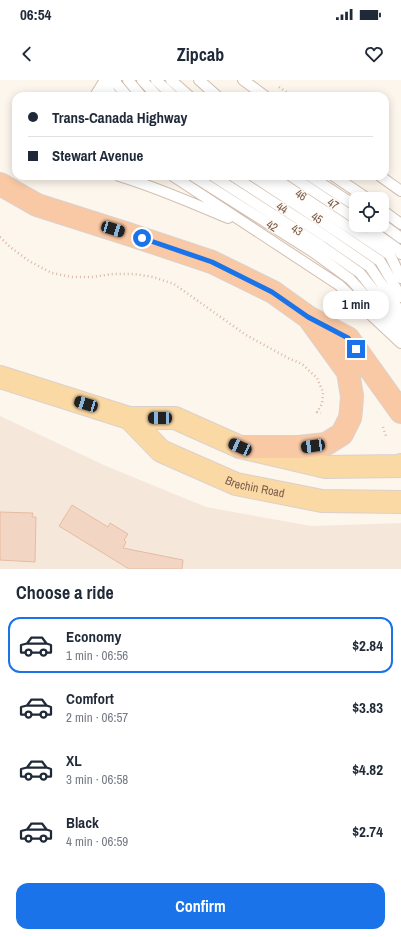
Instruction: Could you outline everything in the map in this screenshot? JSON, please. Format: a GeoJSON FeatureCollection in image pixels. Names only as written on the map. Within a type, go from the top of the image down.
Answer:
{"type":"FeatureCollection","features":[{"type":"Feature","properties":{"kind":"highway"},"geometry":{"type":"LineString","coordinates":[[0,184],[37,205],[212,262],[272,292],[308,317],[348,338],[401,412]]}},
{"type":"Feature","properties":{"kind":"highway"},"geometry":{"type":"LineString","coordinates":[[240,447],[300,448],[326,444],[342,434],[350,418],[351,410],[352,396],[348,372],[308,317]]}},
{"type":"Feature","properties":{"kind":"main road","name":"Brechin Road"},"geometry":{"type":"LineString","coordinates":[[0,377],[129,418],[175,418],[240,447],[326,467],[401,465]]}},
{"type":"Feature","properties":{"kind":"main road","name":"Brechin Road"},"geometry":{"type":"LineString","coordinates":[[129,418],[161,451],[236,484],[322,501],[401,502]]}},
{"type":"Feature","properties":{"kind":"lane"},"geometry":{"type":"LineString","coordinates":[[128,80],[138,92]]}},
{"type":"Feature","properties":{"kind":"lane"},"geometry":{"type":"LineString","coordinates":[[142,80],[153,92]]}},
{"type":"Feature","properties":{"kind":"lane"},"geometry":{"type":"LineString","coordinates":[[156,80],[169,92]]}},
{"type":"Feature","properties":{"kind":"lane"},"geometry":{"type":"LineString","coordinates":[[172,80],[185,92]]}},
{"type":"Feature","properties":{"kind":"lane"},"geometry":{"type":"LineString","coordinates":[[199,80],[212,92]]}},
{"type":"Feature","properties":{"kind":"lane"},"geometry":{"type":"LineString","coordinates":[[243,80],[260,92]]}},
{"type":"Feature","properties":{"kind":"lane"},"geometry":{"type":"LineString","coordinates":[[109,86],[120,92]]}},
{"type":"Feature","properties":{"kind":"lane"},"geometry":{"type":"LineString","coordinates":[[133,180],[179,197],[254,229]]}},
{"type":"Feature","properties":{"kind":"lane"},"geometry":{"type":"LineString","coordinates":[[179,180],[339,285],[401,343]]}},
{"type":"Feature","properties":{"kind":"lane","name":"42"},"geometry":{"type":"LineString","coordinates":[[199,180],[313,252],[350,279],[401,335]]}},
{"type":"Feature","properties":{"kind":"lane","name":"43"},"geometry":{"type":"LineString","coordinates":[[219,180],[320,245],[360,273],[401,325]]}},
{"type":"Feature","properties":{"kind":"lane","name":"44"},"geometry":{"type":"LineString","coordinates":[[239,180],[370,267],[401,312]]}},
{"type":"Feature","properties":{"kind":"lane","name":"45"},"geometry":{"type":"LineString","coordinates":[[259,180],[380,261],[401,297]]}},
{"type":"Feature","properties":{"kind":"lane","name":"46"},"geometry":{"type":"LineString","coordinates":[[278,180],[390,255],[401,278]]}},
{"type":"Feature","properties":{"kind":"lane","name":"47"},"geometry":{"type":"LineString","coordinates":[[297,180],[349,214]]}},
{"type":"Feature","properties":{"kind":"lane"},"geometry":{"type":"LineString","coordinates":[[316,180],[349,201]]}},
{"type":"Feature","properties":{"kind":"lane"},"geometry":{"type":"LineString","coordinates":[[340,180],[358,192]]}},
{"type":"Feature","properties":{"kind":"lane"},"geometry":{"type":"LineString","coordinates":[[385,180],[401,192]]}},
{"type":"Feature","properties":{"kind":"lane"},"geometry":{"type":"LineString","coordinates":[[389,215],[401,224]]}},
{"type":"Feature","properties":{"kind":"lane"},"geometry":{"type":"LineString","coordinates":[[389,229],[401,238]]}},
{"type":"Feature","properties":{"kind":"lane"},"geometry":{"type":"LineString","coordinates":[[373,232],[400,252]]}},
{"type":"Feature","properties":{"kind":"path"},"geometry":{"type":"LineString","coordinates":[[0,237],[10,247],[29,261],[52,272],[72,278],[113,274],[134,274],[153,277],[174,284],[246,335],[302,364],[318,378],[323,392],[322,404],[317,412],[321,413]]}},
{"type":"Feature","properties":{"kind":"path"},"geometry":{"type":"LineString","coordinates":[[381,423],[386,436]]}},
{"type":"Feature","properties":{"kind":"shaded area"},"geometry":{"type":"Polygon","coordinates":[[[0,416],[106,466],[206,507],[311,526],[401,523],[401,569],[0,569],[0,416]]]}},
{"type":"Feature","properties":{"kind":"building"},"geometry":{"type":"Polygon","coordinates":[[[72,505],[108,527],[110,523],[128,534],[124,540],[126,542],[123,548],[183,560],[182,569],[129,569],[59,526],[72,505]]]}},
{"type":"Feature","properties":{"kind":"building"},"geometry":{"type":"Polygon","coordinates":[[[0,512],[33,513],[32,517],[36,517],[35,562],[0,560],[0,512]]]}},
{"type":"Feature","properties":{"kind":"route"},"geometry":{"type":"LineString","coordinates":[[142,238],[212,262],[272,292],[308,317],[348,338],[356,349]]}}]}
